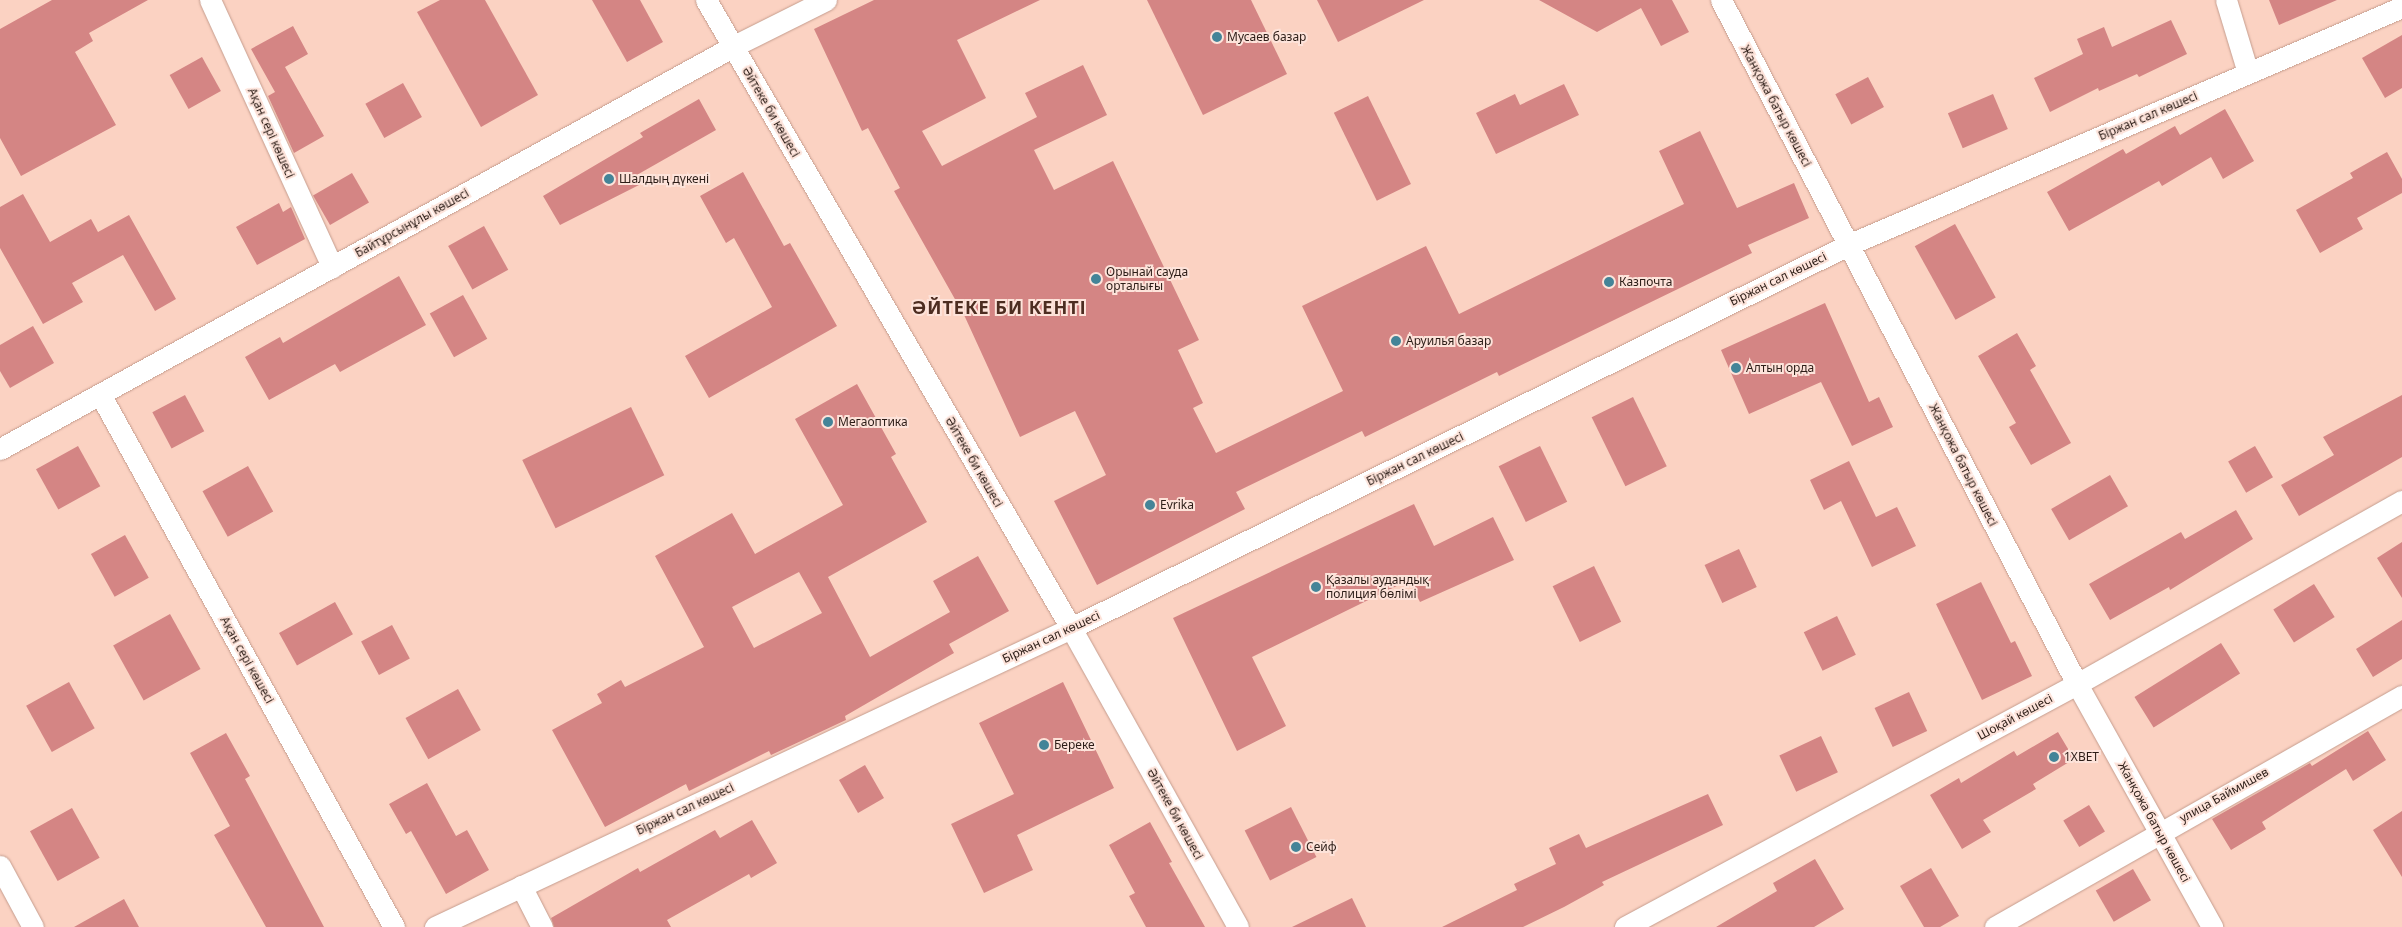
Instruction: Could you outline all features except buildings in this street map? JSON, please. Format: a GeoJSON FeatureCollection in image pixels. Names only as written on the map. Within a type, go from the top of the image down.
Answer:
{"type":"FeatureCollection","features":[{"type":"Feature","properties":{"kind":"street","name":"Ақан сері көшесі"},"geometry":{"type":"LineString","coordinates":[[210,0],[332,267]]}},
{"type":"Feature","properties":{"kind":"street","name":"Әйтеке би көшесі"},"geometry":{"type":"LineString","coordinates":[[706,0],[1071,628],[1238,927]]}},
{"type":"Feature","properties":{"kind":"street","name":"Байтұрсынұлы көшесі"},"geometry":{"type":"LineString","coordinates":[[0,449],[732,47],[826,0]]}},
{"type":"Feature","properties":{"kind":"street","name":"Жанқожа батыр көшесі"},"geometry":{"type":"LineString","coordinates":[[1721,0],[2077,684],[2212,927]]}},
{"type":"Feature","properties":{"kind":"street"},"geometry":{"type":"LineString","coordinates":[[2226,0],[2248,73]]}},
{"type":"Feature","properties":{"kind":"street","name":"Біржан сал көшесі"},"geometry":{"type":"LineString","coordinates":[[435,927],[1071,628],[1848,245],[2402,7]]}},
{"type":"Feature","properties":{"kind":"street","name":"Ақан сері көшесі"},"geometry":{"type":"LineString","coordinates":[[100,394],[394,927]]}},
{"type":"Feature","properties":{"kind":"street","name":"Шоқай көшесі"},"geometry":{"type":"LineString","coordinates":[[1625,927],[2077,684],[2402,501]]}},
{"type":"Feature","properties":{"kind":"street","name":"улица Баймишев"},"geometry":{"type":"LineString","coordinates":[[1995,927],[2159,831],[2402,696]]}},
{"type":"Feature","properties":{"kind":"street"},"geometry":{"type":"LineString","coordinates":[[0,866],[33,927]]}},
{"type":"Feature","properties":{"kind":"street"},"geometry":{"type":"LineString","coordinates":[[521,886],[542,927]]}},
{"type":"Feature","properties":{"kind":"place","name":"Мусаев базар"},"geometry":{"type":"Point","coordinates":[1217,37]}},
{"type":"Feature","properties":{"kind":"place","name":"Шалдың дүкені"},"geometry":{"type":"Point","coordinates":[609,179]}},
{"type":"Feature","properties":{"kind":"place","name":"Орынай сауда орталығы"},"geometry":{"type":"Point","coordinates":[1096,279]}},
{"type":"Feature","properties":{"kind":"place","name":"Казпочта"},"geometry":{"type":"Point","coordinates":[1609,282]}},
{"type":"Feature","properties":{"kind":"place","name":"Аруилья базар"},"geometry":{"type":"Point","coordinates":[1396,341]}},
{"type":"Feature","properties":{"kind":"place","name":"Алтын орда"},"geometry":{"type":"Point","coordinates":[1736,368]}},
{"type":"Feature","properties":{"kind":"place","name":"Мегаоптика"},"geometry":{"type":"Point","coordinates":[828,422]}},
{"type":"Feature","properties":{"kind":"place","name":"Evrika"},"geometry":{"type":"Point","coordinates":[1150,505]}},
{"type":"Feature","properties":{"kind":"place","name":"Қазалы аудандық полиция бөлімі"},"geometry":{"type":"Point","coordinates":[1316,587]}},
{"type":"Feature","properties":{"kind":"place","name":"Береке"},"geometry":{"type":"Point","coordinates":[1044,745]}},
{"type":"Feature","properties":{"kind":"place","name":"1XBET"},"geometry":{"type":"Point","coordinates":[2054,757]}},
{"type":"Feature","properties":{"kind":"place","name":"Сейф"},"geometry":{"type":"Point","coordinates":[1296,847]}},
{"type":"Feature","properties":{"kind":"district","name":"ӘЙТЕКЕ БИ КЕНТІ"},"geometry":{"type":"Point","coordinates":[999,307]}}]}
